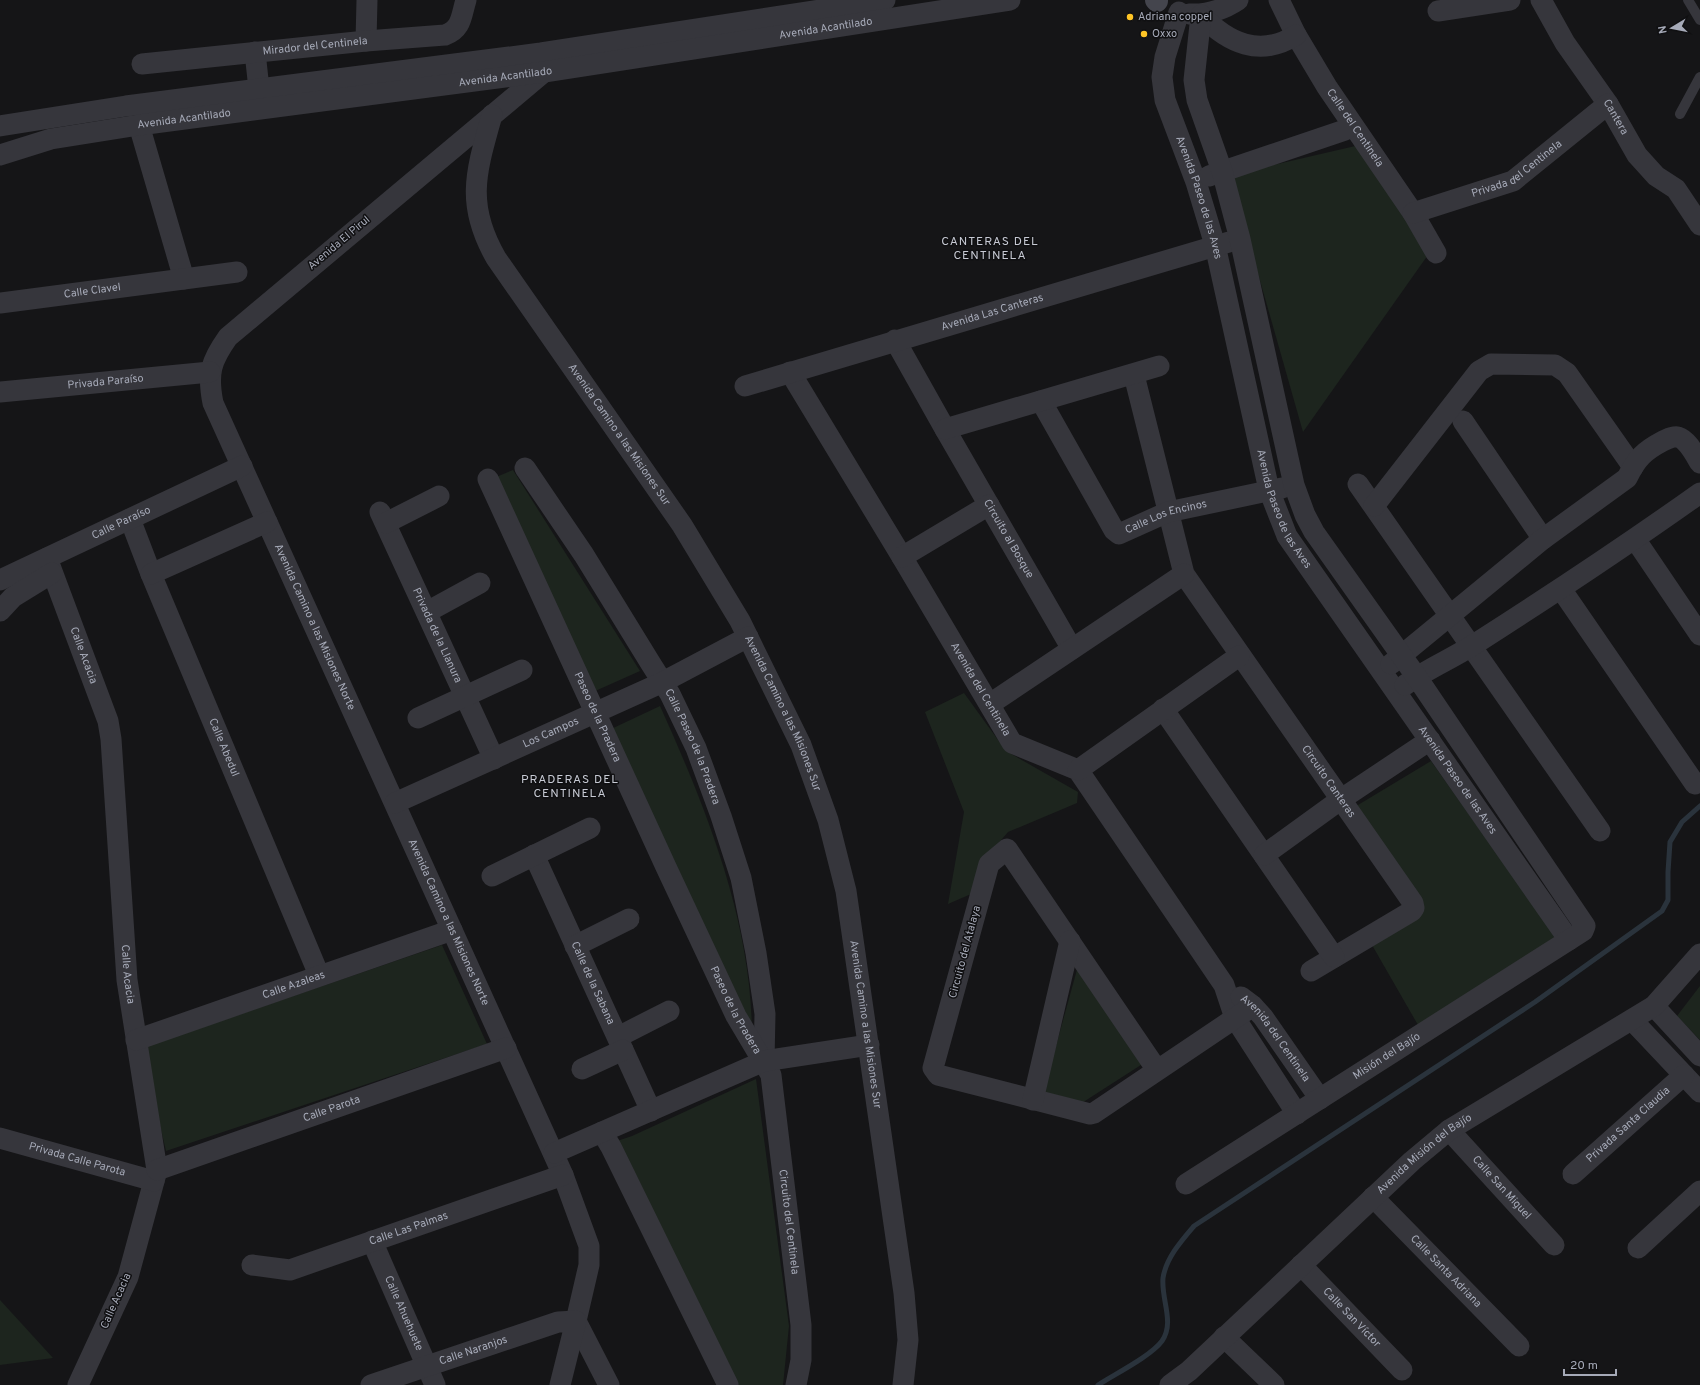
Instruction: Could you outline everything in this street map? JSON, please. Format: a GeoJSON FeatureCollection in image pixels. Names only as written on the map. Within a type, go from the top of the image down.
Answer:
{"type":"FeatureCollection","features":[{"type":"Feature","properties":{"kind":"street"},"geometry":{"type":"LineString","coordinates":[[366,41],[367,0]]}},
{"type":"Feature","properties":{"kind":"street","name":"Mirador del Centinela"},"geometry":{"type":"LineString","coordinates":[[142,64],[366,41],[446,35],[454,32],[459,25],[466,0]]}},
{"type":"Feature","properties":{"kind":"street","name":"Avenida Acantilado"},"geometry":{"type":"LineString","coordinates":[[0,126],[126,106],[259,89],[542,63],[885,0]]}},
{"type":"Feature","properties":{"kind":"street","name":"Avenida Acantilado"},"geometry":{"type":"LineString","coordinates":[[0,154],[51,139],[542,63],[1010,0]]}},
{"type":"Feature","properties":{"kind":"street"},"geometry":{"type":"LineString","coordinates":[[1156,0],[1179,12],[1201,15],[1214,12],[1238,0]]}},
{"type":"Feature","properties":{"kind":"street","name":"Calle del Centinela"},"geometry":{"type":"LineString","coordinates":[[1279,0],[1296,35],[1327,86],[1413,213],[1436,253]]}},
{"type":"Feature","properties":{"kind":"street"},"geometry":{"type":"LineString","coordinates":[[1438,11],[1510,0]]}},
{"type":"Feature","properties":{"kind":"street","name":"Cantera"},"geometry":{"type":"LineString","coordinates":[[1541,0],[1565,43],[1608,104],[1638,155],[1656,176],[1676,189],[1700,225]]}},
{"type":"Feature","properties":{"kind":"street","name":"Avenida Paseo de las Aves"},"geometry":{"type":"LineString","coordinates":[[1179,12],[1165,57],[1162,77],[1164,100],[1196,182],[1215,245],[1269,490],[1287,536],[1382,670],[1569,940]]}},
{"type":"Feature","properties":{"kind":"street"},"geometry":{"type":"LineString","coordinates":[[1201,15],[1214,28],[1230,40],[1249,45],[1268,46],[1287,40],[1296,35]]}},
{"type":"Feature","properties":{"kind":"street","name":"Avenida Paseo de las Aves"},"geometry":{"type":"LineString","coordinates":[[1201,15],[1194,80],[1197,100],[1222,171],[1240,239],[1294,486],[1305,515],[1314,532],[1416,676],[1585,926]]}},
{"type":"Feature","properties":{"kind":"street"},"geometry":{"type":"LineString","coordinates":[[256,53],[259,89]]}},
{"type":"Feature","properties":{"kind":"street","name":"Avenida El Pirul"},"geometry":{"type":"LineString","coordinates":[[242,466],[213,403],[210,387],[210,372],[214,357],[228,337],[492,115],[542,63]]}},
{"type":"Feature","properties":{"kind":"street","name":"Privada del Centinela"},"geometry":{"type":"LineString","coordinates":[[1413,213],[1513,181],[1608,104]]}},
{"type":"Feature","properties":{"kind":"street","name":"Avenida Camino a las Misiones Sur"},"geometry":{"type":"LineString","coordinates":[[492,115],[481,155],[476,193],[477,211],[487,243],[682,525],[748,637],[801,745],[828,820],[846,891],[905,1301],[908,1340],[903,1385]]}},
{"type":"Feature","properties":{"kind":"street"},"geometry":{"type":"LineString","coordinates":[[139,125],[184,279]]}},
{"type":"Feature","properties":{"kind":"street"},"geometry":{"type":"LineString","coordinates":[[1196,182],[1222,171],[1345,130]]}},
{"type":"Feature","properties":{"kind":"street","name":"Avenida Las Canteras"},"geometry":{"type":"LineString","coordinates":[[745,386],[895,340],[1215,245],[1240,239]]}},
{"type":"Feature","properties":{"kind":"street","name":"Calle Clavel"},"geometry":{"type":"LineString","coordinates":[[0,303],[236,272]]}},
{"type":"Feature","properties":{"kind":"street","name":"Circuito al Bosque"},"geometry":{"type":"LineString","coordinates":[[895,340],[1072,649]]}},
{"type":"Feature","properties":{"kind":"street"},"geometry":{"type":"LineString","coordinates":[[1237,346],[1263,340]]}},
{"type":"Feature","properties":{"kind":"street"},"geometry":{"type":"LineString","coordinates":[[1374,506],[1479,371],[1491,364],[1555,365],[1567,373],[1632,467]]}},
{"type":"Feature","properties":{"kind":"street"},"geometry":{"type":"LineString","coordinates":[[945,429],[1134,375],[1159,366]]}},
{"type":"Feature","properties":{"kind":"street","name":"Privada Paraíso"},"geometry":{"type":"LineString","coordinates":[[0,392],[210,372]]}},
{"type":"Feature","properties":{"kind":"street","name":"Avenida del Centinela"},"geometry":{"type":"LineString","coordinates":[[790,372],[1012,743],[1078,770],[1224,985],[1235,1018],[1297,1114]]}},
{"type":"Feature","properties":{"kind":"street"},"geometry":{"type":"LineString","coordinates":[[1078,770],[1239,656],[1184,574],[1134,375]]}},
{"type":"Feature","properties":{"kind":"street","name":"Calle Los Encinos"},"geometry":{"type":"LineString","coordinates":[[1041,402],[1114,530],[1118,534],[1168,512],[1294,486]]}},
{"type":"Feature","properties":{"kind":"street"},"geometry":{"type":"LineString","coordinates":[[1463,421],[1543,539]]}},
{"type":"Feature","properties":{"kind":"street"},"geometry":{"type":"LineString","coordinates":[[1382,670],[1402,657],[1450,614],[1543,539],[1627,478],[1632,467],[1645,451],[1671,437],[1679,438],[1686,442],[1700,463]]}},
{"type":"Feature","properties":{"kind":"street","name":"Calle Paraíso"},"geometry":{"type":"LineString","coordinates":[[0,580],[50,566],[130,519],[242,466]]}},
{"type":"Feature","properties":{"kind":"street","name":"Avenida Camino a las Misiones Norte"},"geometry":{"type":"LineString","coordinates":[[242,466],[554,1153],[589,1246],[589,1265],[560,1385]]}},
{"type":"Feature","properties":{"kind":"street","name":"Calle Paseo de la Pradera"},"geometry":{"type":"LineString","coordinates":[[525,468],[584,555],[670,694],[696,748],[721,816],[741,878],[756,953],[764,1014],[764,1061]]}},
{"type":"Feature","properties":{"kind":"street","name":"Paseo de la Pradera"},"geometry":{"type":"LineString","coordinates":[[488,479],[736,1016],[764,1061]]}},
{"type":"Feature","properties":{"kind":"street"},"geometry":{"type":"LineString","coordinates":[[1358,484],[1600,831]]}},
{"type":"Feature","properties":{"kind":"street"},"geometry":{"type":"LineString","coordinates":[[1396,691],[1416,676],[1471,647],[1561,589],[1700,494]]}},
{"type":"Feature","properties":{"kind":"street","name":"Privada de la Llanura"},"geometry":{"type":"LineString","coordinates":[[439,496],[383,517],[494,759]]}},
{"type":"Feature","properties":{"kind":"street"},"geometry":{"type":"LineString","coordinates":[[902,557],[989,505]]}},
{"type":"Feature","properties":{"kind":"street","name":"Calle Abedul"},"geometry":{"type":"LineString","coordinates":[[130,519],[319,975]]}},
{"type":"Feature","properties":{"kind":"street"},"geometry":{"type":"LineString","coordinates":[[152,574],[267,522]]}},
{"type":"Feature","properties":{"kind":"street"},"geometry":{"type":"LineString","coordinates":[[1635,539],[1700,635]]}},
{"type":"Feature","properties":{"kind":"street"},"geometry":{"type":"LineString","coordinates":[[0,611],[13,597],[50,566]]}},
{"type":"Feature","properties":{"kind":"street","name":"Calle Acacia"},"geometry":{"type":"LineString","coordinates":[[50,566],[108,721],[111,739],[127,980],[156,1175],[128,1277],[79,1384]]}},
{"type":"Feature","properties":{"kind":"street"},"geometry":{"type":"LineString","coordinates":[[990,704],[1184,574]]}},
{"type":"Feature","properties":{"kind":"street"},"geometry":{"type":"LineString","coordinates":[[427,612],[480,583]]}},
{"type":"Feature","properties":{"kind":"street"},"geometry":{"type":"LineString","coordinates":[[1561,589],[1695,784]]}},
{"type":"Feature","properties":{"kind":"street","name":"Los Campos"},"geometry":{"type":"LineString","coordinates":[[395,803],[662,683],[748,637]]}},
{"type":"Feature","properties":{"kind":"street","name":"Circuito Canteras"},"geometry":{"type":"LineString","coordinates":[[1239,656],[1413,903],[1414,908],[1412,911],[1311,971]]}},
{"type":"Feature","properties":{"kind":"street"},"geometry":{"type":"LineString","coordinates":[[418,718],[522,670]]}},
{"type":"Feature","properties":{"kind":"street"},"geometry":{"type":"LineString","coordinates":[[1163,709],[1334,957]]}},
{"type":"Feature","properties":{"kind":"street"},"geometry":{"type":"LineString","coordinates":[[1264,855],[1340,800],[1430,740]]}},
{"type":"Feature","properties":{"kind":"street"},"geometry":{"type":"LineString","coordinates":[[492,876],[590,828]]}},
{"type":"Feature","properties":{"kind":"street","name":"Circuito del Atalaya"},"geometry":{"type":"LineString","coordinates":[[1157,1070],[1007,849],[989,864],[933,1068],[938,1075],[1090,1114],[1157,1070],[1252,1006]]}},
{"type":"Feature","properties":{"kind":"street","name":"Calle de la Sabana"},"geometry":{"type":"LineString","coordinates":[[534,855],[651,1111]]}},
{"type":"Feature","properties":{"kind":"street"},"geometry":{"type":"LineString","coordinates":[[576,946],[629,919]]}},
{"type":"Feature","properties":{"kind":"street","name":"Misión del Bajío"},"geometry":{"type":"LineString","coordinates":[[1186,1184],[1583,931],[1585,926]]}},
{"type":"Feature","properties":{"kind":"street","name":"Calle Azaleas"},"geometry":{"type":"LineString","coordinates":[[136,1040],[319,975],[452,930]]}},
{"type":"Feature","properties":{"kind":"street"},"geometry":{"type":"LineString","coordinates":[[1033,1100],[1070,941]]}},
{"type":"Feature","properties":{"kind":"street","name":"Avenida Misión del Bajío"},"geometry":{"type":"LineString","coordinates":[[1170,1385],[1224,1337],[1412,1160],[1449,1130],[1654,1006],[1700,954]]}},
{"type":"Feature","properties":{"kind":"street","name":"Avenida del Centinela"},"geometry":{"type":"LineString","coordinates":[[1224,985],[1252,1006],[1263,1017],[1320,1099]]}},
{"type":"Feature","properties":{"kind":"street"},"geometry":{"type":"LineString","coordinates":[[1654,1006],[1700,1056]]}},
{"type":"Feature","properties":{"kind":"street"},"geometry":{"type":"LineString","coordinates":[[582,1069],[669,1011]]}},
{"type":"Feature","properties":{"kind":"street"},"geometry":{"type":"LineString","coordinates":[[1632,1020],[1700,1092]]}},
{"type":"Feature","properties":{"kind":"street"},"geometry":{"type":"LineString","coordinates":[[554,1153],[764,1061],[869,1045]]}},
{"type":"Feature","properties":{"kind":"street","name":"Calle Parota"},"geometry":{"type":"LineString","coordinates":[[156,1175],[506,1048]]}},
{"type":"Feature","properties":{"kind":"street","name":"Circuito del Centinela"},"geometry":{"type":"LineString","coordinates":[[764,1061],[771,1075],[800,1326],[801,1360],[796,1385]]}},
{"type":"Feature","properties":{"kind":"street","name":"Privada Santa Claudia"},"geometry":{"type":"LineString","coordinates":[[1572,1174],[1684,1075]]}},
{"type":"Feature","properties":{"kind":"street","name":"Calle San Miguel"},"geometry":{"type":"LineString","coordinates":[[1449,1130],[1554,1245]]}},
{"type":"Feature","properties":{"kind":"street"},"geometry":{"type":"LineString","coordinates":[[602,1132],[611,1146],[728,1385]]}},
{"type":"Feature","properties":{"kind":"street","name":"Privada Calle Parota"},"geometry":{"type":"LineString","coordinates":[[0,1138],[156,1175]]}},
{"type":"Feature","properties":{"kind":"street","name":"Calle Las Palmas"},"geometry":{"type":"LineString","coordinates":[[252,1265],[290,1270],[563,1175]]}},
{"type":"Feature","properties":{"kind":"street"},"geometry":{"type":"LineString","coordinates":[[1643,1244],[1700,1191]]}},
{"type":"Feature","properties":{"kind":"street","name":"Calle Santa Adriana"},"geometry":{"type":"LineString","coordinates":[[1373,1197],[1519,1346]]}},
{"type":"Feature","properties":{"kind":"street","name":"Calle Ahuehuete"},"geometry":{"type":"LineString","coordinates":[[372,1242],[431,1376]]}},
{"type":"Feature","properties":{"kind":"street","name":"Calle San Víctor"},"geometry":{"type":"LineString","coordinates":[[1301,1265],[1402,1370]]}},
{"type":"Feature","properties":{"kind":"street"},"geometry":{"type":"LineString","coordinates":[[576,1321],[609,1385]]}},
{"type":"Feature","properties":{"kind":"street","name":"Calle Naranjos"},"geometry":{"type":"LineString","coordinates":[[371,1385],[431,1376],[558,1322],[576,1321]]}},
{"type":"Feature","properties":{"kind":"street"},"geometry":{"type":"LineString","coordinates":[[1224,1337],[1274,1385]]}},
{"type":"Feature","properties":{"kind":"lane"},"geometry":{"type":"LineString","coordinates":[[1688,0],[1700,20]]}},
{"type":"Feature","properties":{"kind":"lane"},"geometry":{"type":"LineString","coordinates":[[1680,114],[1700,77]]}},
{"type":"Feature","properties":{"kind":"shaded area"},"geometry":{"type":"Polygon","coordinates":[[[1364,144],[1435,245],[1303,432],[1230,175],[1364,144]]]}},
{"type":"Feature","properties":{"kind":"shaded area"},"geometry":{"type":"Polygon","coordinates":[[[513,470],[640,671],[593,692],[489,480],[513,470]]]}},
{"type":"Feature","properties":{"kind":"shaded area"},"geometry":{"type":"Polygon","coordinates":[[[964,693],[1006,751],[1078,792],[1077,803],[1008,832],[985,859],[978,891],[948,904],[964,812],[925,712],[964,693]]]}},
{"type":"Feature","properties":{"kind":"shaded area"},"geometry":{"type":"Polygon","coordinates":[[[660,706],[694,784],[709,824],[734,905],[743,946],[749,988],[752,1031],[609,730],[660,706]]]}},
{"type":"Feature","properties":{"kind":"shaded area"},"geometry":{"type":"Polygon","coordinates":[[[1431,761],[1556,937],[1418,1025],[1372,945],[1421,908],[1353,808],[1431,761]]]}},
{"type":"Feature","properties":{"kind":"shaded area"},"geometry":{"type":"Polygon","coordinates":[[[442,945],[487,1044],[166,1151],[142,1048],[442,945]]]}},
{"type":"Feature","properties":{"kind":"shaded area"},"geometry":{"type":"Polygon","coordinates":[[[1078,966],[1144,1063],[1074,1108],[1043,1093],[1078,966]]]}},
{"type":"Feature","properties":{"kind":"shaded area"},"geometry":{"type":"Polygon","coordinates":[[[1700,986],[1700,1040],[1677,1016],[1700,986]]]}},
{"type":"Feature","properties":{"kind":"shaded area"},"geometry":{"type":"Polygon","coordinates":[[[756,1079],[789,1326],[783,1385],[734,1385],[617,1141],[632,1136],[756,1079]]]}},
{"type":"Feature","properties":{"kind":"shaded area"},"geometry":{"type":"Polygon","coordinates":[[[0,1300],[53,1358],[0,1365],[0,1300]]]}},
{"type":"Feature","properties":{"kind":"waterway"},"geometry":{"type":"LineString","coordinates":[[1098,1385],[1150,1353],[1162,1341],[1166,1334],[1168,1319],[1163,1286],[1163,1278],[1167,1263],[1175,1250],[1194,1226],[1535,1002],[1662,911],[1668,900],[1670,842],[1682,822],[1700,806]]}},
{"type":"Feature","properties":{"kind":"place","name":"Adriana coppel"},"geometry":{"type":"Point","coordinates":[1130,17]}},
{"type":"Feature","properties":{"kind":"place","name":"Oxxo"},"geometry":{"type":"Point","coordinates":[1144,34]}},
{"type":"Feature","properties":{"kind":"district","name":"CANTERAS DEL CENTINELA"},"geometry":{"type":"Point","coordinates":[990,249]}},
{"type":"Feature","properties":{"kind":"district","name":"PRADERAS DEL CENTINELA"},"geometry":{"type":"Point","coordinates":[570,787]}}]}
